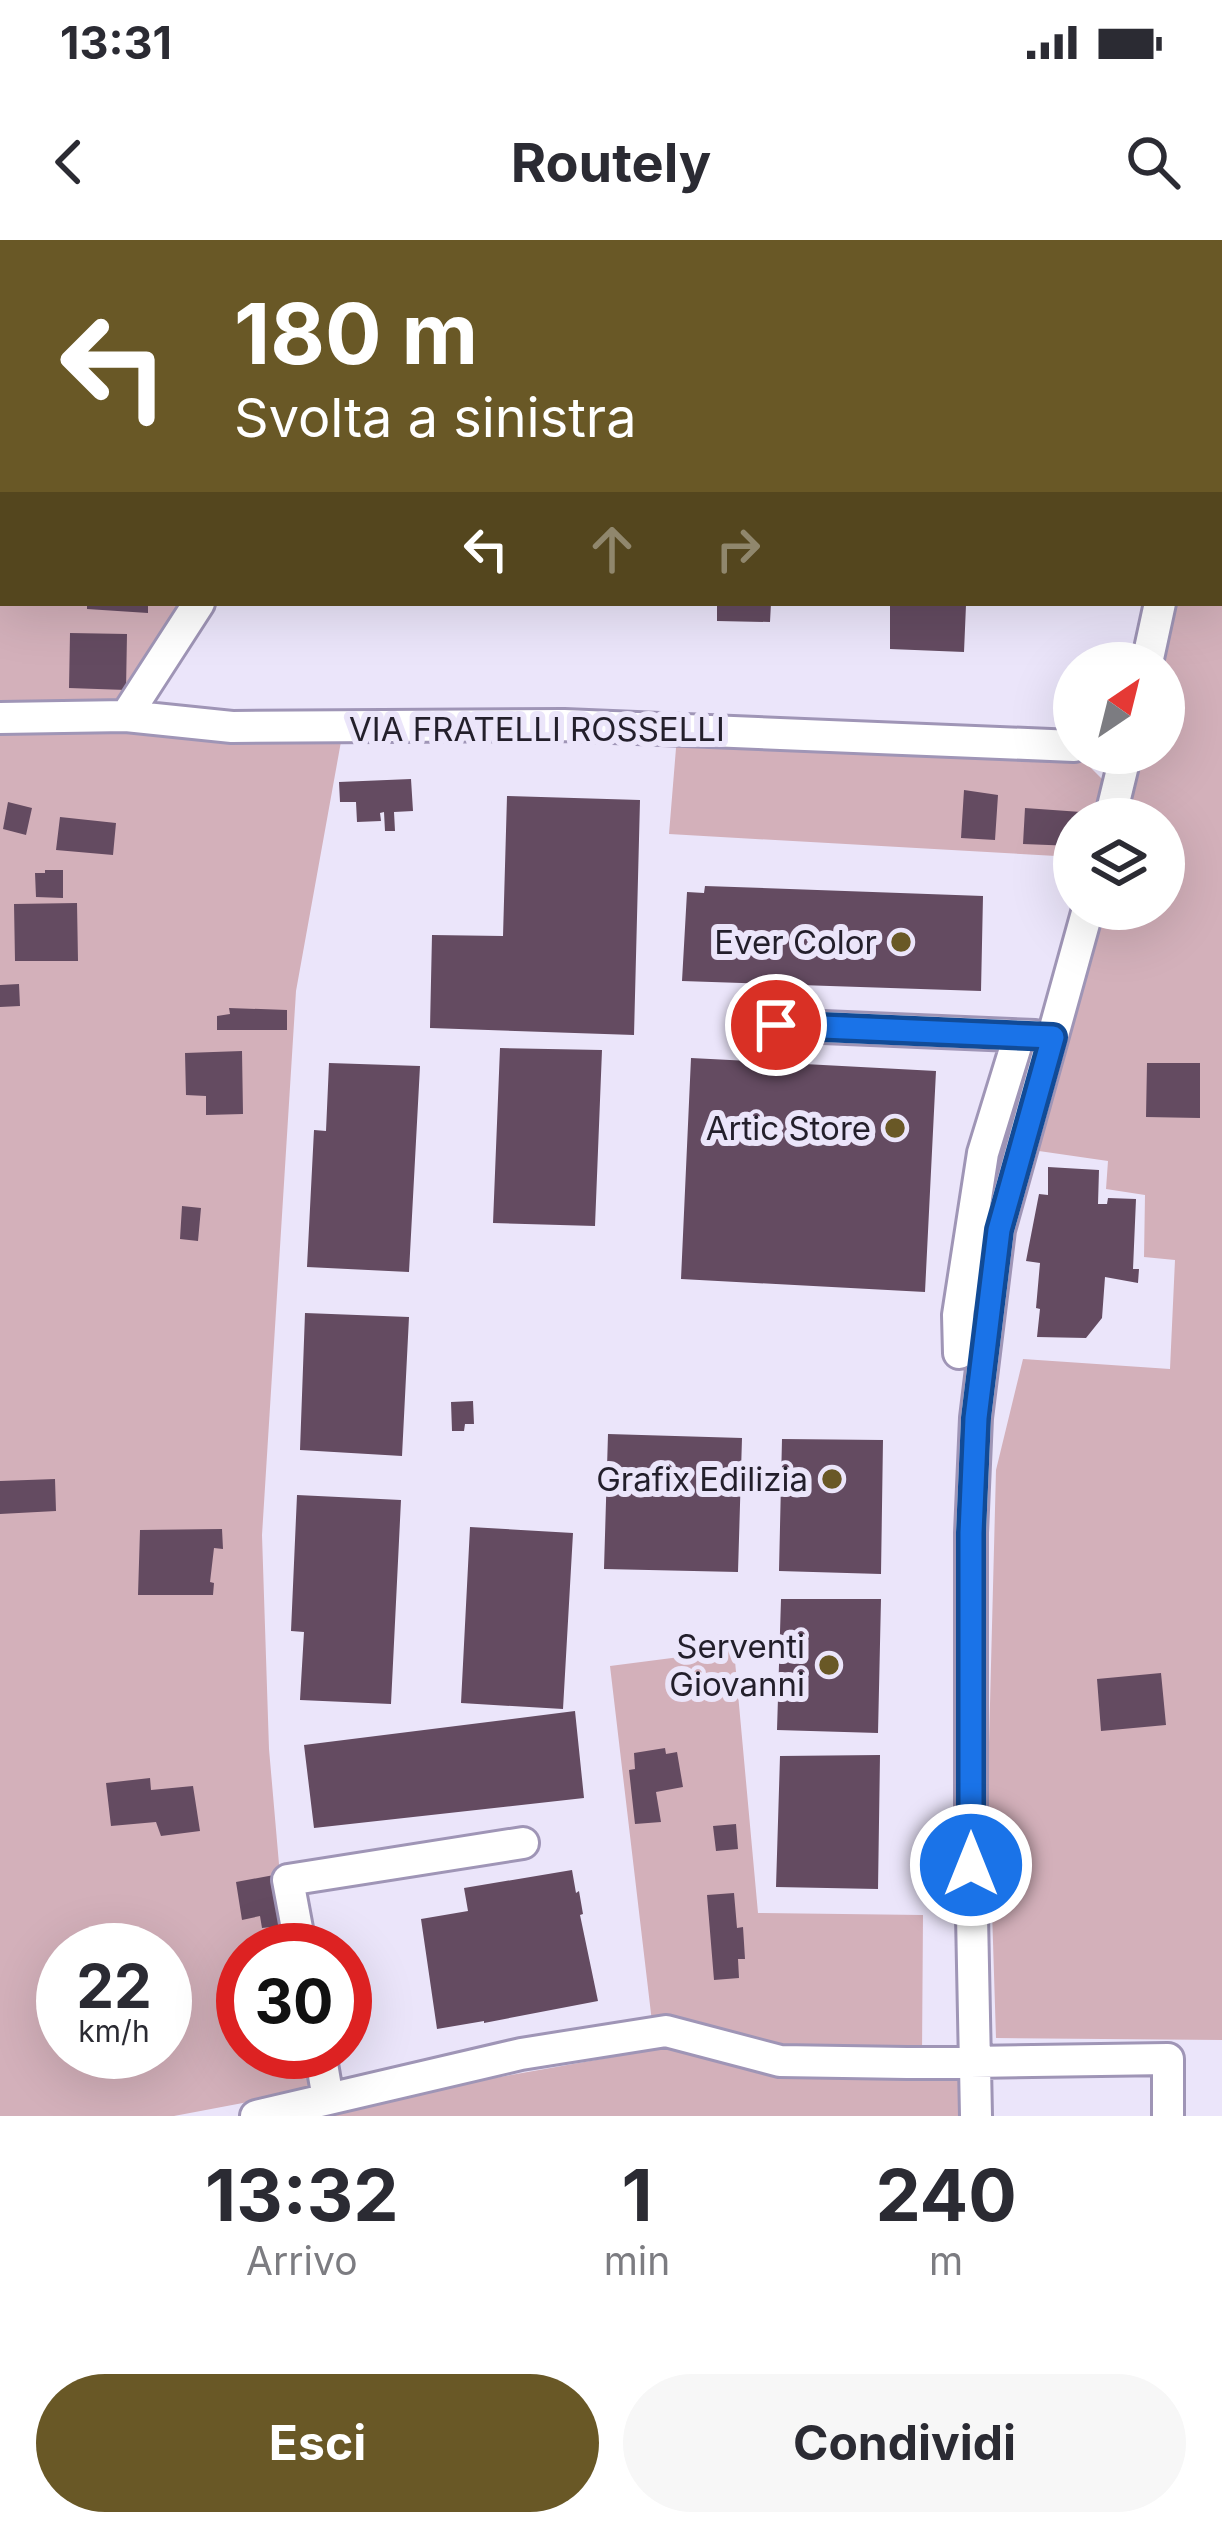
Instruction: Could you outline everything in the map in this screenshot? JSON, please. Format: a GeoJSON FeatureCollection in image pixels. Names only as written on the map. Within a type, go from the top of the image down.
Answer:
{"type":"FeatureCollection","features":[{"type":"Feature","properties":{"kind":"street"},"geometry":{"type":"LineString","coordinates":[[126,716],[197,606]]}},
{"type":"Feature","properties":{"kind":"street"},"geometry":{"type":"LineString","coordinates":[[1152,642],[1159,606]]}},
{"type":"Feature","properties":{"kind":"street","name":"VIA FRATELLI ROSSELLI"},"geometry":{"type":"LineString","coordinates":[[7,717],[126,716],[232,727],[564,724],[1053,745]]}},
{"type":"Feature","properties":{"kind":"street"},"geometry":{"type":"LineString","coordinates":[[976,2116],[971,1533],[976,1418],[999,1230],[1082,930]]}},
{"type":"Feature","properties":{"kind":"street"},"geometry":{"type":"LineString","coordinates":[[776,1025],[1053,1037]]}},
{"type":"Feature","properties":{"kind":"street"},"geometry":{"type":"LineString","coordinates":[[959,1353],[958,1315],[983,1153],[1018,1036]]}},
{"type":"Feature","properties":{"kind":"street"},"geometry":{"type":"LineString","coordinates":[[296,1923],[289,1880],[523,1843]]}},
{"type":"Feature","properties":{"kind":"street"},"geometry":{"type":"LineString","coordinates":[[256,2116],[521,2054],[666,2030],[780,2061],[1168,2060],[1168,2116]]}},
{"type":"Feature","properties":{"kind":"street"},"geometry":{"type":"LineString","coordinates":[[325,2079],[328,2099]]}},
{"type":"Feature","properties":{"kind":"shaded area"},"geometry":{"type":"Polygon","coordinates":[[[0,606],[189,606],[122,709],[0,704],[0,606]]]}},
{"type":"Feature","properties":{"kind":"shaded area"},"geometry":{"type":"Polygon","coordinates":[[[1171,606],[1222,606],[1222,2040],[996,2038],[988,1782],[996,1470],[1023,1359],[1170,1369],[1175,1260],[1144,1257],[1145,1195],[1106,1189],[1108,1161],[1032,1150],[1096,930],[1185,930],[1185,798],[1131,798],[1136,774],[1185,774],[1185,642],[1164,642],[1171,606]]]}},
{"type":"Feature","properties":{"kind":"shaded area"},"geometry":{"type":"Polygon","coordinates":[[[29,727],[342,736],[296,991],[262,1535],[269,1749],[287,1923],[216,1923],[216,2079],[309,2079],[311,2090],[174,2116],[0,2116],[0,731],[29,727]]]}},
{"type":"Feature","properties":{"kind":"shaded area"},"geometry":{"type":"Polygon","coordinates":[[[677,736],[1053,754],[1053,774],[1097,774],[1103,780],[1099,798],[1053,798],[1053,856],[669,834],[677,736]]]}},
{"type":"Feature","properties":{"kind":"shaded area"},"geometry":{"type":"Polygon","coordinates":[[[734,1650],[758,1913],[923,1915],[922,2055],[781,2053],[652,2022],[610,1666],[734,1650]]]}},
{"type":"Feature","properties":{"kind":"shaded area"},"geometry":{"type":"Polygon","coordinates":[[[669,2047],[969,2069],[970,2116],[280,2116],[669,2047]]]}},
{"type":"Feature","properties":{"kind":"building"},"geometry":{"type":"Polygon","coordinates":[[[148,606],[148,613],[87,609],[148,606]]]}},
{"type":"Feature","properties":{"kind":"building"},"geometry":{"type":"Polygon","coordinates":[[[717,606],[771,606],[770,622],[717,621],[717,606]]]}},
{"type":"Feature","properties":{"kind":"building"},"geometry":{"type":"Polygon","coordinates":[[[890,606],[966,606],[964,652],[890,649],[890,606]]]}},
{"type":"Feature","properties":{"kind":"building"},"geometry":{"type":"Polygon","coordinates":[[[70,633],[127,634],[126,690],[69,688],[70,633]]]}},
{"type":"Feature","properties":{"kind":"building"},"geometry":{"type":"Polygon","coordinates":[[[411,779],[413,811],[394,812],[395,831],[385,831],[384,812],[381,821],[357,822],[356,802],[340,802],[339,782],[411,779]]]}},
{"type":"Feature","properties":{"kind":"building"},"geometry":{"type":"Polygon","coordinates":[[[964,790],[998,795],[995,840],[961,838],[964,790]]]}},
{"type":"Feature","properties":{"kind":"building"},"geometry":{"type":"Polygon","coordinates":[[[507,796],[640,800],[634,1035],[430,1028],[432,935],[503,936],[507,796]]]}},
{"type":"Feature","properties":{"kind":"building"},"geometry":{"type":"Polygon","coordinates":[[[8,802],[32,808],[26,835],[3,829],[8,802]]]}},
{"type":"Feature","properties":{"kind":"building"},"geometry":{"type":"Polygon","coordinates":[[[1025,808],[1053,810],[1053,845],[1023,844],[1025,808]]]}},
{"type":"Feature","properties":{"kind":"building"},"geometry":{"type":"Polygon","coordinates":[[[60,817],[116,823],[113,855],[56,850],[60,817]]]}},
{"type":"Feature","properties":{"kind":"building"},"geometry":{"type":"Polygon","coordinates":[[[63,870],[63,898],[36,897],[35,873],[63,870]]]}},
{"type":"Feature","properties":{"kind":"building"},"geometry":{"type":"Polygon","coordinates":[[[705,886],[983,896],[981,991],[682,981],[687,892],[704,893],[705,886]]]}},
{"type":"Feature","properties":{"kind":"building"},"geometry":{"type":"Polygon","coordinates":[[[77,903],[78,961],[15,961],[14,904],[77,903]]]}},
{"type":"Feature","properties":{"kind":"building"},"geometry":{"type":"Polygon","coordinates":[[[19,984],[20,1006],[0,1007],[0,985],[19,984]]]}},
{"type":"Feature","properties":{"kind":"building"},"geometry":{"type":"Polygon","coordinates":[[[229,1008],[287,1010],[287,1030],[217,1030],[217,1016],[230,1014],[229,1008]]]}},
{"type":"Feature","properties":{"kind":"building"},"geometry":{"type":"Polygon","coordinates":[[[500,1048],[602,1050],[595,1226],[493,1223],[500,1048]]]}},
{"type":"Feature","properties":{"kind":"building"},"geometry":{"type":"Polygon","coordinates":[[[242,1051],[243,1114],[206,1115],[206,1096],[186,1095],[185,1053],[242,1051]]]}},
{"type":"Feature","properties":{"kind":"building"},"geometry":{"type":"Polygon","coordinates":[[[691,1058],[936,1071],[925,1292],[681,1279],[691,1058]]]}},
{"type":"Feature","properties":{"kind":"building"},"geometry":{"type":"Polygon","coordinates":[[[329,1063],[420,1066],[409,1272],[307,1267],[314,1130],[326,1131],[329,1063]]]}},
{"type":"Feature","properties":{"kind":"building"},"geometry":{"type":"Polygon","coordinates":[[[1147,1063],[1200,1063],[1200,1118],[1146,1117],[1147,1063]]]}},
{"type":"Feature","properties":{"kind":"building"},"geometry":{"type":"Polygon","coordinates":[[[1048,1167],[1099,1170],[1098,1204],[1107,1204],[1108,1198],[1136,1199],[1133,1269],[1139,1269],[1138,1283],[1105,1277],[1102,1318],[1086,1338],[1037,1337],[1040,1263],[1026,1261],[1039,1194],[1048,1195],[1048,1167]]]}},
{"type":"Feature","properties":{"kind":"building"},"geometry":{"type":"Polygon","coordinates":[[[182,1206],[201,1208],[198,1241],[180,1239],[182,1206]]]}},
{"type":"Feature","properties":{"kind":"building"},"geometry":{"type":"Polygon","coordinates":[[[305,1313],[409,1317],[402,1456],[300,1450],[305,1313]]]}},
{"type":"Feature","properties":{"kind":"building"},"geometry":{"type":"Polygon","coordinates":[[[473,1401],[474,1424],[465,1424],[464,1431],[452,1431],[451,1402],[473,1401]]]}},
{"type":"Feature","properties":{"kind":"building"},"geometry":{"type":"Polygon","coordinates":[[[608,1434],[742,1438],[738,1572],[604,1569],[608,1434]]]}},
{"type":"Feature","properties":{"kind":"building","name":"Grafix Edilizia"},"geometry":{"type":"Polygon","coordinates":[[[782,1439],[883,1440],[881,1574],[779,1571],[782,1439]]]}},
{"type":"Feature","properties":{"kind":"building"},"geometry":{"type":"Polygon","coordinates":[[[55,1479],[56,1511],[0,1514],[0,1481],[55,1479]]]}},
{"type":"Feature","properties":{"kind":"building"},"geometry":{"type":"Polygon","coordinates":[[[297,1495],[401,1500],[391,1704],[300,1700],[304,1632],[291,1631],[297,1495]]]}},
{"type":"Feature","properties":{"kind":"building"},"geometry":{"type":"Polygon","coordinates":[[[470,1527],[573,1533],[563,1709],[461,1703],[470,1527]]]}},
{"type":"Feature","properties":{"kind":"building"},"geometry":{"type":"Polygon","coordinates":[[[222,1529],[223,1549],[214,1548],[213,1595],[138,1595],[140,1530],[222,1529]]]}},
{"type":"Feature","properties":{"kind":"building","name":"Serventi Giovanni"},"geometry":{"type":"Polygon","coordinates":[[[781,1599],[881,1599],[878,1733],[777,1730],[781,1599]]]}},
{"type":"Feature","properties":{"kind":"building"},"geometry":{"type":"Polygon","coordinates":[[[1161,1673],[1166,1725],[1101,1731],[1097,1679],[1161,1673]]]}},
{"type":"Feature","properties":{"kind":"building"},"geometry":{"type":"Polygon","coordinates":[[[575,1711],[584,1798],[314,1828],[304,1745],[575,1711]]]}},
{"type":"Feature","properties":{"kind":"building"},"geometry":{"type":"Polygon","coordinates":[[[665,1748],[666,1754],[677,1752],[683,1787],[656,1792],[661,1822],[635,1824],[629,1770],[635,1769],[634,1753],[665,1748]]]}},
{"type":"Feature","properties":{"kind":"building"},"geometry":{"type":"Polygon","coordinates":[[[880,1755],[878,1889],[776,1887],[780,1756],[880,1755]]]}},
{"type":"Feature","properties":{"kind":"building"},"geometry":{"type":"Polygon","coordinates":[[[150,1778],[151,1790],[193,1786],[200,1831],[161,1836],[156,1822],[111,1826],[106,1783],[150,1778]]]}},
{"type":"Feature","properties":{"kind":"building"},"geometry":{"type":"Polygon","coordinates":[[[736,1824],[738,1849],[716,1851],[713,1826],[736,1824]]]}},
{"type":"Feature","properties":{"kind":"building"},"geometry":{"type":"Polygon","coordinates":[[[572,1870],[598,2001],[437,2029],[421,1919],[468,1911],[464,1888],[572,1870]]]}},
{"type":"Feature","properties":{"kind":"building"},"geometry":{"type":"Polygon","coordinates":[[[274,1875],[281,1923],[261,1923],[260,1916],[242,1920],[236,1882],[274,1875]]]}},
{"type":"Feature","properties":{"kind":"building"},"geometry":{"type":"Polygon","coordinates":[[[734,1893],[745,1959],[738,1959],[739,1978],[714,1980],[707,1895],[734,1893]]]}},
{"type":"Feature","properties":{"kind":"place","name":"Ever Color"},"geometry":{"type":"Point","coordinates":[901,942]}},
{"type":"Feature","properties":{"kind":"place","name":"Artic Store"},"geometry":{"type":"Point","coordinates":[895,1128]}},
{"type":"Feature","properties":{"kind":"place","name":"Grafix Edilizia"},"geometry":{"type":"Point","coordinates":[832,1479]}},
{"type":"Feature","properties":{"kind":"place","name":"Serventi Giovanni"},"geometry":{"type":"Point","coordinates":[829,1665]}},
{"type":"Feature","properties":{"kind":"route"},"geometry":{"type":"LineString","coordinates":[[776,1025],[1053,1037],[999,1230],[976,1418],[971,1533],[971,1865]]}}]}
